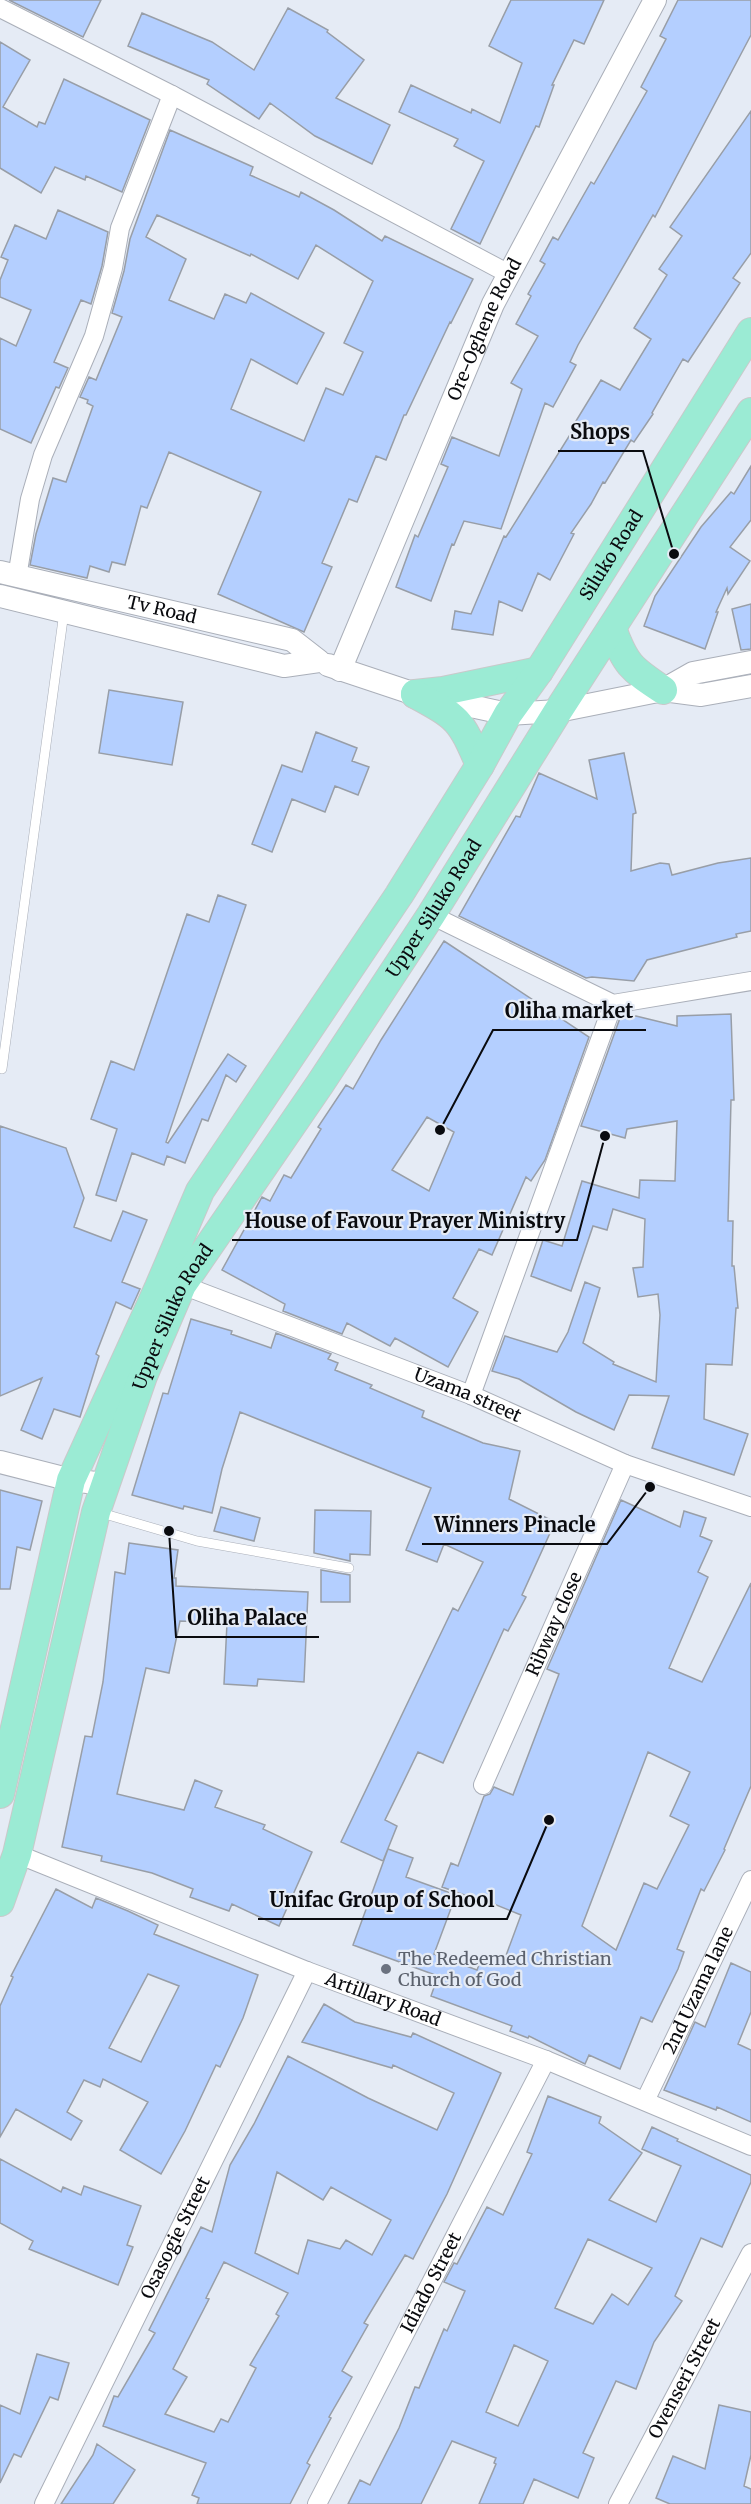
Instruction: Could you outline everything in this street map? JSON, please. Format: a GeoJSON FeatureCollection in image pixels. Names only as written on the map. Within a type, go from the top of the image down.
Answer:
{"type":"FeatureCollection","features":[{"type":"Feature","properties":{"kind":"main road","name":"Siluko Road"},"geometry":{"type":"LineString","coordinates":[[508,714],[539,671],[751,332]]}},
{"type":"Feature","properties":{"kind":"main road"},"geometry":{"type":"LineString","coordinates":[[558,711],[751,412]]}},
{"type":"Feature","properties":{"kind":"main road"},"geometry":{"type":"LineString","coordinates":[[612,628],[621,654],[634,671],[663,690]]}},
{"type":"Feature","properties":{"kind":"main road"},"geometry":{"type":"LineString","coordinates":[[415,694],[443,691],[539,671]]}},
{"type":"Feature","properties":{"kind":"main road"},"geometry":{"type":"LineString","coordinates":[[415,694],[457,719],[464,728],[480,765]]}},
{"type":"Feature","properties":{"kind":"main road","name":"Upper Siluko Road"},"geometry":{"type":"LineString","coordinates":[[0,1902],[17,1854],[104,1484],[143,1376],[182,1285],[320,1084],[431,915],[558,711]]}},
{"type":"Feature","properties":{"kind":"main road","name":"Upper Siluko Road"},"geometry":{"type":"LineString","coordinates":[[0,1794],[71,1480],[200,1191],[393,904],[480,765],[508,714]]}},
{"type":"Feature","properties":{"kind":"street","name":"Ore-Oghene Road"},"geometry":{"type":"LineString","coordinates":[[340,670],[493,304],[655,0]]}},
{"type":"Feature","properties":{"kind":"street"},"geometry":{"type":"LineString","coordinates":[[0,8],[172,95],[510,274]]}},
{"type":"Feature","properties":{"kind":"street"},"geometry":{"type":"LineString","coordinates":[[9,575],[44,455],[94,336],[113,268],[120,228],[172,95]]}},
{"type":"Feature","properties":{"kind":"street","name":"Tv Road"},"geometry":{"type":"LineString","coordinates":[[9,575],[292,640],[319,661],[340,670],[415,694],[508,714],[558,711],[663,690]]}},
{"type":"Feature","properties":{"kind":"street","name":"Tv Road"},"geometry":{"type":"LineString","coordinates":[[0,596],[284,666],[319,661]]}},
{"type":"Feature","properties":{"kind":"street"},"geometry":{"type":"LineString","coordinates":[[663,690],[693,673],[751,662]]}},
{"type":"Feature","properties":{"kind":"street"},"geometry":{"type":"LineString","coordinates":[[663,690],[701,695],[751,686]]}},
{"type":"Feature","properties":{"kind":"street"},"geometry":{"type":"LineString","coordinates":[[431,915],[613,1004],[751,981]]}},
{"type":"Feature","properties":{"kind":"street"},"geometry":{"type":"LineString","coordinates":[[471,1395],[613,1004]]}},
{"type":"Feature","properties":{"kind":"street","name":"Uzama street"},"geometry":{"type":"LineString","coordinates":[[182,1285],[471,1395],[625,1464],[751,1507]]}},
{"type":"Feature","properties":{"kind":"street"},"geometry":{"type":"LineString","coordinates":[[0,1462],[71,1480],[104,1484]]}},
{"type":"Feature","properties":{"kind":"street","name":"Ribway close"},"geometry":{"type":"LineString","coordinates":[[483,1785],[625,1464]]}},
{"type":"Feature","properties":{"kind":"street","name":"Artillary Road"},"geometry":{"type":"LineString","coordinates":[[17,1854],[307,1971],[546,2060],[751,2146]]}},
{"type":"Feature","properties":{"kind":"street","name":"2nd Uzama lane"},"geometry":{"type":"LineString","coordinates":[[645,2101],[751,1880]]}},
{"type":"Feature","properties":{"kind":"street","name":"Osasogie Street"},"geometry":{"type":"LineString","coordinates":[[44,2504],[307,1971]]}},
{"type":"Feature","properties":{"kind":"street","name":"Idiado Street"},"geometry":{"type":"LineString","coordinates":[[317,2504],[546,2060]]}},
{"type":"Feature","properties":{"kind":"street","name":"Ovenseri Street"},"geometry":{"type":"LineString","coordinates":[[618,2504],[751,2253]]}},
{"type":"Feature","properties":{"kind":"lane"},"geometry":{"type":"LineString","coordinates":[[2,1069],[64,612]]}},
{"type":"Feature","properties":{"kind":"lane"},"geometry":{"type":"LineString","coordinates":[[96,1512],[197,1541],[349,1568]]}},
{"type":"Feature","properties":{"kind":"building"},"geometry":{"type":"Polygon","coordinates":[[[9,0],[101,0],[83,37],[9,0]]]}},
{"type":"Feature","properties":{"kind":"building"},"geometry":{"type":"Polygon","coordinates":[[[511,0],[604,0],[584,44],[574,40],[552,85],[554,85],[539,127],[536,126],[480,244],[451,229],[484,161],[454,146],[458,139],[399,112],[411,85],[471,113],[472,109],[500,123],[522,63],[489,46],[511,0]]]}},
{"type":"Feature","properties":{"kind":"building"},"geometry":{"type":"Polygon","coordinates":[[[678,0],[751,0],[751,35],[655,217],[653,215],[578,345],[570,362],[576,365],[553,407],[545,403],[501,529],[464,521],[454,545],[452,544],[431,601],[396,587],[415,535],[418,537],[448,467],[441,464],[452,437],[499,456],[522,389],[511,383],[538,336],[516,324],[531,296],[528,294],[545,264],[540,261],[553,237],[558,240],[591,182],[594,184],[647,91],[641,87],[666,39],[660,36],[678,0]]]}},
{"type":"Feature","properties":{"kind":"building"},"geometry":{"type":"Polygon","coordinates":[[[288,8],[328,30],[327,32],[364,60],[336,98],[390,125],[372,164],[315,136],[270,103],[259,119],[207,84],[209,80],[128,46],[142,13],[212,42],[254,70],[288,8]]]}},
{"type":"Feature","properties":{"kind":"building"},"geometry":{"type":"Polygon","coordinates":[[[0,42],[30,60],[3,107],[37,127],[39,122],[45,124],[64,79],[150,120],[122,192],[86,176],[85,180],[55,167],[41,193],[0,168],[0,42]]]}},
{"type":"Feature","properties":{"kind":"building"},"geometry":{"type":"Polygon","coordinates":[[[751,111],[751,253],[733,278],[740,283],[688,362],[683,359],[653,414],[634,442],[631,440],[605,483],[603,482],[571,533],[574,534],[550,580],[538,573],[522,611],[499,601],[493,635],[452,629],[455,611],[471,614],[504,536],[506,537],[578,422],[576,421],[601,380],[620,390],[651,339],[634,328],[667,275],[659,269],[682,236],[670,227],[751,111]]]}},
{"type":"Feature","properties":{"kind":"building"},"geometry":{"type":"Polygon","coordinates":[[[170,130],[253,167],[250,175],[299,197],[301,192],[382,241],[385,236],[473,279],[404,415],[386,460],[376,456],[357,502],[349,499],[322,563],[332,567],[304,632],[218,594],[261,492],[169,452],[147,508],[141,506],[125,565],[112,562],[109,572],[90,566],[87,578],[30,565],[36,534],[53,478],[66,482],[93,406],[87,403],[88,400],[80,397],[89,377],[96,380],[122,317],[112,313],[130,239],[170,130]],[[157,215],[146,237],[186,259],[169,300],[214,319],[225,294],[246,303],[251,293],[324,333],[297,384],[251,359],[231,409],[304,441],[326,388],[343,395],[363,352],[344,343],[373,281],[316,245],[298,279],[251,254],[250,256],[157,215]]]}},
{"type":"Feature","properties":{"kind":"building"},"geometry":{"type":"Polygon","coordinates":[[[58,210],[108,232],[102,266],[91,304],[81,300],[54,362],[68,368],[59,388],[56,387],[31,443],[0,429],[0,338],[16,346],[31,310],[0,297],[0,280],[8,260],[1,257],[15,225],[46,239],[58,210]]]}},
{"type":"Feature","properties":{"kind":"building"},"geometry":{"type":"Polygon","coordinates":[[[751,466],[751,520],[730,547],[750,561],[728,594],[727,588],[716,612],[718,612],[705,649],[644,626],[655,596],[701,527],[731,492],[734,494],[751,466]]]}},
{"type":"Feature","properties":{"kind":"building"},"geometry":{"type":"Polygon","coordinates":[[[751,604],[751,649],[741,650],[732,609],[751,604]]]}},
{"type":"Feature","properties":{"kind":"building"},"geometry":{"type":"Polygon","coordinates":[[[109,690],[183,702],[172,765],[99,753],[109,690]]]}},
{"type":"Feature","properties":{"kind":"building"},"geometry":{"type":"Polygon","coordinates":[[[316,732],[357,748],[352,761],[369,767],[358,795],[335,786],[325,812],[292,799],[272,852],[252,844],[282,765],[302,772],[316,732]]]}},
{"type":"Feature","properties":{"kind":"building"},"geometry":{"type":"Polygon","coordinates":[[[624,753],[636,813],[633,814],[631,871],[660,863],[669,864],[672,875],[718,863],[751,858],[751,931],[736,934],[737,937],[647,960],[634,981],[586,978],[459,916],[516,816],[520,817],[539,773],[597,799],[589,760],[624,753]]]}},
{"type":"Feature","properties":{"kind":"building"},"geometry":{"type":"Polygon","coordinates":[[[218,895],[246,905],[166,1142],[168,1143],[228,1054],[246,1066],[236,1082],[226,1075],[208,1121],[202,1119],[185,1163],[167,1156],[164,1165],[132,1153],[116,1201],[96,1195],[117,1129],[91,1119],[111,1061],[134,1070],[187,914],[209,922],[218,895]]]}},
{"type":"Feature","properties":{"kind":"building"},"geometry":{"type":"Polygon","coordinates":[[[444,941],[589,1037],[545,1160],[531,1181],[526,1177],[492,1255],[479,1249],[453,1298],[478,1312],[448,1367],[395,1338],[390,1346],[347,1323],[342,1334],[283,1311],[285,1304],[222,1270],[262,1197],[270,1201],[284,1175],[291,1178],[321,1129],[318,1127],[346,1085],[353,1089],[381,1040],[444,941]],[[427,1117],[392,1170],[429,1191],[454,1132],[427,1117]]]}},
{"type":"Feature","properties":{"kind":"building"},"geometry":{"type":"Polygon","coordinates":[[[731,1014],[734,1100],[731,1100],[728,1221],[733,1221],[732,1266],[734,1266],[738,1308],[736,1308],[732,1365],[706,1364],[704,1419],[748,1434],[734,1475],[652,1448],[669,1396],[629,1395],[614,1430],[576,1412],[519,1379],[492,1371],[505,1336],[557,1352],[568,1332],[585,1282],[600,1288],[583,1343],[614,1362],[613,1364],[656,1382],[660,1315],[658,1294],[638,1297],[633,1268],[643,1267],[645,1219],[613,1209],[607,1230],[593,1226],[571,1291],[531,1276],[543,1240],[562,1246],[582,1181],[639,1198],[640,1180],[675,1181],[677,1121],[627,1129],[625,1138],[581,1126],[620,1018],[636,1016],[677,1026],[677,1016],[731,1014]]]}},
{"type":"Feature","properties":{"kind":"building"},"geometry":{"type":"Polygon","coordinates":[[[0,1126],[66,1148],[84,1198],[74,1227],[111,1241],[123,1211],[147,1220],[122,1282],[140,1289],[131,1309],[116,1302],[96,1354],[99,1356],[80,1417],[54,1409],[42,1439],[21,1430],[42,1378],[0,1396],[0,1126]]]}},
{"type":"Feature","properties":{"kind":"building"},"geometry":{"type":"Polygon","coordinates":[[[191,1319],[232,1331],[231,1334],[271,1348],[276,1333],[331,1354],[328,1359],[338,1363],[335,1370],[372,1385],[370,1388],[424,1411],[422,1417],[483,1443],[520,1451],[509,1499],[555,1522],[522,1595],[526,1597],[508,1631],[504,1629],[443,1763],[418,1752],[385,1820],[397,1826],[383,1861],[341,1842],[453,1608],[458,1611],[483,1562],[444,1544],[437,1562],[406,1550],[431,1488],[240,1412],[222,1469],[212,1513],[184,1506],[183,1509],[132,1495],[163,1393],[168,1394],[191,1319]]]}},
{"type":"Feature","properties":{"kind":"building"},"geometry":{"type":"Polygon","coordinates":[[[0,1490],[42,1501],[30,1550],[17,1547],[10,1589],[0,1589],[0,1490]]]}},
{"type":"Feature","properties":{"kind":"building"},"geometry":{"type":"Polygon","coordinates":[[[621,1500],[680,1527],[684,1511],[706,1518],[700,1536],[712,1541],[698,1572],[708,1577],[669,1668],[702,1682],[751,1583],[751,1786],[725,1850],[704,1891],[701,1889],[677,1949],[684,1952],[678,1969],[652,2022],[641,2017],[620,2069],[589,2055],[585,2064],[529,2036],[528,2038],[510,2031],[512,2026],[431,1996],[438,1976],[353,1945],[388,1849],[413,1858],[406,1877],[456,1895],[434,1954],[477,1970],[483,1954],[504,1961],[521,1915],[474,1896],[473,1898],[442,1887],[451,1863],[458,1866],[484,1796],[490,1794],[494,1787],[513,1795],[559,1674],[547,1669],[621,1500]],[[648,1752],[582,1926],[616,1950],[644,1883],[657,1889],[689,1825],[670,1816],[690,1772],[648,1752]]]}},
{"type":"Feature","properties":{"kind":"building"},"geometry":{"type":"Polygon","coordinates":[[[221,1507],[260,1518],[254,1541],[214,1531],[221,1507]]]}},
{"type":"Feature","properties":{"kind":"building"},"geometry":{"type":"Polygon","coordinates":[[[315,1510],[371,1511],[370,1555],[350,1554],[350,1561],[314,1553],[315,1510]]]}},
{"type":"Feature","properties":{"kind":"building"},"geometry":{"type":"Polygon","coordinates":[[[129,1543],[178,1550],[174,1578],[176,1578],[176,1586],[308,1592],[304,1682],[258,1679],[257,1686],[224,1684],[227,1623],[180,1621],[169,1673],[146,1668],[117,1794],[184,1810],[195,1780],[222,1791],[215,1807],[265,1825],[263,1829],[312,1852],[279,1926],[232,1904],[229,1911],[190,1897],[193,1889],[152,1873],[101,1861],[102,1856],[62,1847],[85,1736],[92,1737],[103,1682],[115,1572],[125,1574],[129,1543]]]}},
{"type":"Feature","properties":{"kind":"building"},"geometry":{"type":"Polygon","coordinates":[[[321,1570],[350,1575],[350,1602],[321,1602],[321,1570]]]}},
{"type":"Feature","properties":{"kind":"building"},"geometry":{"type":"Polygon","coordinates":[[[56,1889],[92,1908],[96,1898],[128,1911],[158,1925],[154,1934],[258,1975],[243,2018],[220,2067],[216,2065],[185,2131],[161,2174],[120,2150],[148,2102],[103,2079],[100,2087],[84,2080],[67,2112],[82,2121],[71,2140],[16,2109],[0,2137],[0,2006],[13,1977],[11,1976],[56,1889]],[[148,1974],[109,2048],[141,2062],[179,1986],[148,1974]]]}},
{"type":"Feature","properties":{"kind":"building"},"geometry":{"type":"Polygon","coordinates":[[[731,1963],[751,1972],[751,2012],[738,2044],[751,2050],[751,2122],[717,2107],[716,2110],[664,2090],[695,2022],[705,2027],[731,1963]]]}},
{"type":"Feature","properties":{"kind":"building"},"geometry":{"type":"Polygon","coordinates":[[[324,2004],[355,2022],[411,2037],[413,2033],[501,2073],[447,2194],[413,2259],[405,2255],[364,2323],[368,2325],[342,2371],[352,2377],[329,2417],[331,2418],[307,2463],[310,2465],[290,2504],[197,2504],[199,2498],[192,2495],[206,2463],[103,2426],[114,2396],[118,2397],[155,2333],[149,2330],[201,2227],[212,2232],[230,2165],[254,2124],[288,2056],[368,2098],[437,2130],[454,2093],[393,2065],[392,2068],[302,2042],[324,2004]],[[277,2172],[255,2253],[298,2274],[308,2240],[340,2249],[346,2240],[372,2255],[391,2220],[331,2187],[323,2200],[277,2172]],[[224,2262],[206,2298],[209,2299],[173,2369],[187,2377],[165,2414],[214,2432],[221,2419],[228,2422],[256,2368],[250,2365],[279,2316],[276,2314],[288,2293],[224,2262]]]}},
{"type":"Feature","properties":{"kind":"building"},"geometry":{"type":"Polygon","coordinates":[[[548,2096],[601,2117],[599,2123],[642,2153],[609,2200],[656,2222],[681,2166],[642,2149],[652,2127],[751,2175],[751,2182],[722,2247],[701,2238],[675,2296],[682,2301],[654,2342],[636,2389],[616,2381],[583,2453],[594,2458],[578,2498],[534,2479],[523,2504],[479,2504],[496,2464],[494,2463],[496,2458],[452,2441],[421,2504],[348,2504],[360,2480],[370,2485],[399,2428],[415,2387],[419,2388],[444,2329],[447,2331],[465,2291],[444,2282],[454,2263],[457,2264],[487,2207],[503,2215],[532,2154],[527,2152],[548,2096]],[[588,2239],[555,2308],[593,2324],[612,2294],[628,2305],[652,2268],[588,2239]],[[514,2345],[486,2412],[518,2426],[548,2361],[514,2345]]]}},
{"type":"Feature","properties":{"kind":"building"},"geometry":{"type":"Polygon","coordinates":[[[0,2159],[61,2192],[63,2187],[81,2195],[84,2186],[141,2206],[127,2245],[133,2247],[118,2285],[29,2249],[33,2241],[0,2223],[0,2159]]]}},
{"type":"Feature","properties":{"kind":"building"},"geometry":{"type":"Polygon","coordinates":[[[37,2354],[69,2363],[58,2400],[50,2397],[21,2457],[14,2454],[0,2483],[0,2405],[20,2414],[37,2354]]]}},
{"type":"Feature","properties":{"kind":"building"},"geometry":{"type":"Polygon","coordinates":[[[719,2405],[751,2412],[751,2455],[744,2486],[751,2489],[751,2504],[670,2504],[656,2498],[673,2456],[705,2469],[719,2405]]]}},
{"type":"Feature","properties":{"kind":"building"},"geometry":{"type":"Polygon","coordinates":[[[97,2444],[135,2470],[113,2504],[61,2504],[93,2455],[97,2444]]]}},
{"type":"Feature","properties":{"kind":"place","name":"Shops"},"geometry":{"type":"Point","coordinates":[674,554]}},
{"type":"Feature","properties":{"kind":"place","name":"Oliha market"},"geometry":{"type":"Point","coordinates":[440,1130]}},
{"type":"Feature","properties":{"kind":"place","name":"House of Favour Prayer Ministry"},"geometry":{"type":"Point","coordinates":[605,1136]}},
{"type":"Feature","properties":{"kind":"place","name":"Winners Pinacle"},"geometry":{"type":"Point","coordinates":[650,1487]}},
{"type":"Feature","properties":{"kind":"place","name":"Oliha Palace"},"geometry":{"type":"Point","coordinates":[169,1531]}},
{"type":"Feature","properties":{"kind":"place","name":"Unifac Group of School"},"geometry":{"type":"Point","coordinates":[549,1820]}},
{"type":"Feature","properties":{"kind":"place","name":"The Redeemed Christian Church of God"},"geometry":{"type":"Point","coordinates":[386,1969]}}]}
